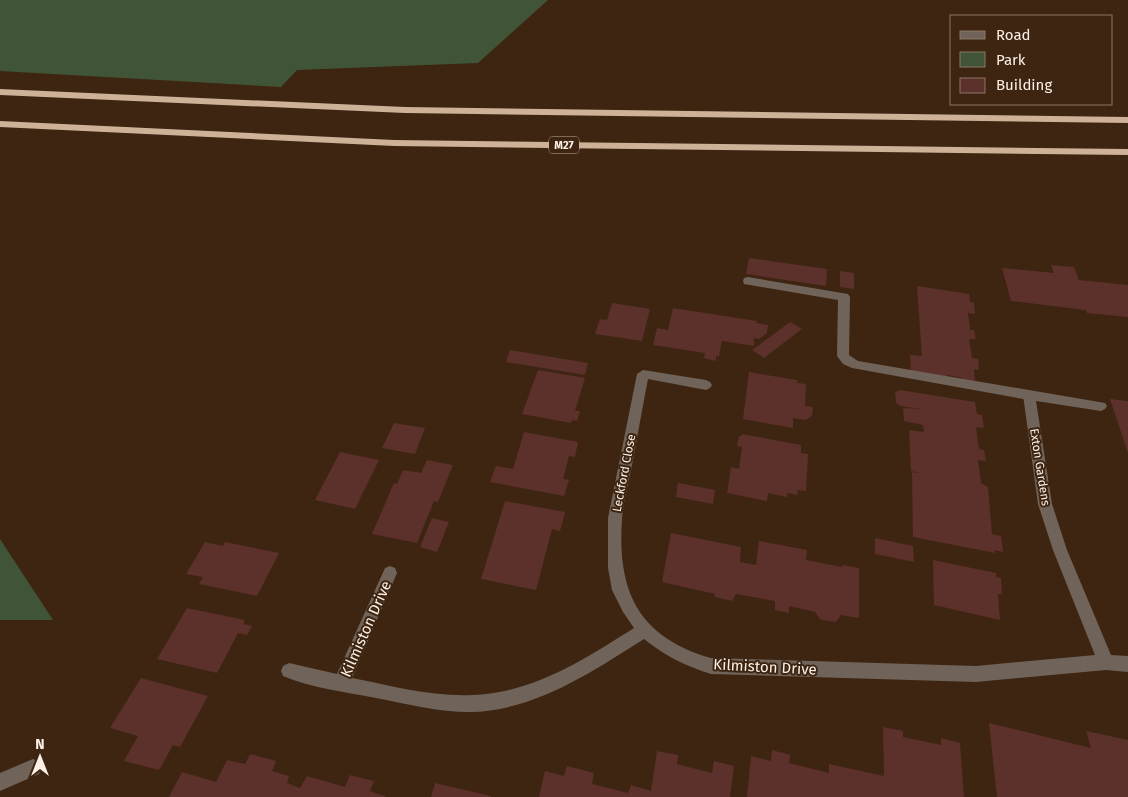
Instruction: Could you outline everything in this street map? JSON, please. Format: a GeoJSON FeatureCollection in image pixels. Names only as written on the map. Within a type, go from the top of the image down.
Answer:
{"type":"FeatureCollection","features":[{"type":"Feature","properties":{"kind":"highway"},"geometry":{"type":"LineString","coordinates":[[0,92],[405,110],[1128,120]]}},
{"type":"Feature","properties":{"kind":"highway","name":"M27"},"geometry":{"type":"LineString","coordinates":[[0,124],[394,143],[1128,152]]}},
{"type":"Feature","properties":{"kind":"street"},"geometry":{"type":"LineString","coordinates":[[748,281],[844,297],[843,356],[847,361],[856,365],[1102,406]]}},
{"type":"Feature","properties":{"kind":"street","name":"Leckford Close"},"geometry":{"type":"LineString","coordinates":[[645,630],[620,590],[615,568],[615,518],[643,374],[706,385]]}},
{"type":"Feature","properties":{"kind":"street","name":"Exton Gardens"},"geometry":{"type":"LineString","coordinates":[[1029,395],[1045,504],[1060,550],[1106,662]]}},
{"type":"Feature","properties":{"kind":"street","name":"Kilmiston Drive"},"geometry":{"type":"LineString","coordinates":[[341,684],[390,574]]}},
{"type":"Feature","properties":{"kind":"street","name":"Kilmiston Drive"},"geometry":{"type":"LineString","coordinates":[[289,671],[341,684],[440,703],[484,703],[531,692],[584,668],[645,630],[662,644],[688,659],[711,666],[976,674],[1106,662],[1128,664]]}},
{"type":"Feature","properties":{"kind":"street"},"geometry":{"type":"LineString","coordinates":[[0,782],[33,768]]}},
{"type":"Feature","properties":{"kind":"green space"},"geometry":{"type":"Polygon","coordinates":[[[0,0],[548,0],[478,63],[297,70],[281,87],[0,71],[0,0]]]}},
{"type":"Feature","properties":{"kind":"green space"},"geometry":{"type":"Polygon","coordinates":[[[0,539],[53,620],[0,620],[0,539]]]}},
{"type":"Feature","properties":{"kind":"building"},"geometry":{"type":"Polygon","coordinates":[[[749,258],[827,269],[826,286],[746,274],[749,258]]]}},
{"type":"Feature","properties":{"kind":"building"},"geometry":{"type":"Polygon","coordinates":[[[1051,265],[1074,267],[1079,280],[1128,285],[1128,317],[1087,313],[1086,310],[1011,301],[1002,268],[1054,273],[1051,265]]]}},
{"type":"Feature","properties":{"kind":"building"},"geometry":{"type":"Polygon","coordinates":[[[840,271],[854,273],[854,289],[840,287],[840,271]]]}},
{"type":"Feature","properties":{"kind":"building"},"geometry":{"type":"Polygon","coordinates":[[[917,286],[969,294],[970,302],[974,303],[975,314],[968,313],[970,330],[974,330],[976,339],[969,339],[972,358],[978,359],[979,370],[974,369],[975,384],[962,382],[962,378],[947,375],[947,379],[911,374],[910,355],[922,356],[917,286]]]}},
{"type":"Feature","properties":{"kind":"building"},"geometry":{"type":"Polygon","coordinates":[[[612,303],[650,309],[642,341],[595,334],[600,319],[607,320],[612,303]]]}},
{"type":"Feature","properties":{"kind":"building"},"geometry":{"type":"Polygon","coordinates":[[[673,308],[757,321],[756,323],[768,325],[767,333],[759,339],[754,338],[754,346],[722,341],[716,361],[704,358],[705,353],[653,345],[657,328],[668,330],[673,308]]]}},
{"type":"Feature","properties":{"kind":"building"},"geometry":{"type":"Polygon","coordinates":[[[790,322],[802,329],[764,358],[752,350],[790,322]]]}},
{"type":"Feature","properties":{"kind":"building"},"geometry":{"type":"Polygon","coordinates":[[[510,350],[588,363],[585,375],[506,362],[510,350]]]}},
{"type":"Feature","properties":{"kind":"building"},"geometry":{"type":"Polygon","coordinates":[[[538,370],[585,378],[575,411],[580,411],[577,421],[572,420],[571,423],[522,414],[538,370]]]}},
{"type":"Feature","properties":{"kind":"building"},"geometry":{"type":"Polygon","coordinates":[[[749,372],[797,380],[797,383],[806,384],[805,406],[813,407],[812,416],[805,420],[793,418],[793,428],[743,419],[749,372]]]}},
{"type":"Feature","properties":{"kind":"building"},"geometry":{"type":"Polygon","coordinates":[[[900,390],[975,402],[977,414],[982,415],[984,428],[976,427],[979,449],[984,450],[986,461],[978,460],[981,483],[988,487],[992,534],[1001,536],[1003,552],[994,550],[995,553],[913,537],[912,472],[924,474],[911,471],[909,430],[924,432],[923,425],[904,421],[903,408],[921,409],[900,406],[896,403],[895,392],[900,390]]]}},
{"type":"Feature","properties":{"kind":"building"},"geometry":{"type":"Polygon","coordinates":[[[1110,399],[1128,401],[1128,453],[1110,399]]]}},
{"type":"Feature","properties":{"kind":"building"},"geometry":{"type":"Polygon","coordinates":[[[394,423],[425,428],[415,454],[382,448],[394,423]]]}},
{"type":"Feature","properties":{"kind":"building"},"geometry":{"type":"Polygon","coordinates":[[[524,432],[578,442],[575,457],[569,456],[563,479],[569,480],[564,496],[490,482],[496,466],[513,469],[524,432]]]}},
{"type":"Feature","properties":{"kind":"building"},"geometry":{"type":"Polygon","coordinates":[[[742,434],[801,445],[801,453],[808,454],[806,491],[798,490],[797,495],[787,493],[787,497],[768,493],[767,501],[727,493],[731,467],[739,469],[742,447],[737,446],[739,436],[742,436],[742,434]]]}},
{"type":"Feature","properties":{"kind":"building"},"geometry":{"type":"Polygon","coordinates":[[[340,452],[379,460],[355,509],[315,500],[340,452]]]}},
{"type":"Feature","properties":{"kind":"building"},"geometry":{"type":"Polygon","coordinates":[[[427,460],[453,465],[438,502],[434,501],[417,543],[372,534],[394,483],[397,484],[403,470],[421,473],[427,460]]]}},
{"type":"Feature","properties":{"kind":"building"},"geometry":{"type":"Polygon","coordinates":[[[678,483],[715,490],[713,504],[676,497],[678,483]]]}},
{"type":"Feature","properties":{"kind":"building"},"geometry":{"type":"Polygon","coordinates":[[[505,501],[565,512],[560,531],[552,529],[536,590],[481,579],[505,501]]]}},
{"type":"Feature","properties":{"kind":"building"},"geometry":{"type":"Polygon","coordinates":[[[432,518],[449,522],[437,552],[420,547],[432,518]]]}},
{"type":"Feature","properties":{"kind":"building"},"geometry":{"type":"Polygon","coordinates":[[[671,533],[741,547],[740,562],[756,565],[759,541],[807,550],[806,560],[842,567],[842,565],[859,568],[859,618],[841,615],[836,622],[821,620],[815,612],[789,606],[789,613],[775,610],[775,601],[736,594],[732,601],[715,597],[715,594],[662,582],[671,533]]]}},
{"type":"Feature","properties":{"kind":"building"},"geometry":{"type":"Polygon","coordinates":[[[875,538],[913,546],[914,562],[875,554],[875,538]]]}},
{"type":"Feature","properties":{"kind":"building"},"geometry":{"type":"Polygon","coordinates":[[[205,542],[223,546],[225,542],[279,553],[257,596],[199,584],[203,577],[186,574],[205,542]]]}},
{"type":"Feature","properties":{"kind":"building"},"geometry":{"type":"Polygon","coordinates":[[[933,560],[996,573],[996,577],[1001,578],[1002,594],[998,594],[1000,620],[934,605],[933,560]]]}},
{"type":"Feature","properties":{"kind":"building"},"geometry":{"type":"Polygon","coordinates":[[[187,608],[245,620],[243,624],[252,626],[247,635],[238,633],[217,673],[157,659],[187,608]]]}},
{"type":"Feature","properties":{"kind":"building"},"geometry":{"type":"Polygon","coordinates":[[[141,678],[208,696],[180,747],[173,745],[159,770],[124,761],[138,736],[110,728],[141,678]]]}},
{"type":"Feature","properties":{"kind":"building"},"geometry":{"type":"Polygon","coordinates":[[[989,723],[1091,748],[1086,731],[1128,740],[1128,797],[997,797],[989,723]]]}},
{"type":"Feature","properties":{"kind":"building"},"geometry":{"type":"Polygon","coordinates":[[[883,727],[903,731],[903,737],[941,745],[941,738],[960,743],[964,797],[747,797],[751,756],[771,761],[772,750],[790,755],[789,763],[829,773],[829,764],[884,776],[883,727]]]}},
{"type":"Feature","properties":{"kind":"building"},"geometry":{"type":"Polygon","coordinates":[[[657,751],[678,755],[677,764],[712,773],[714,761],[734,766],[730,797],[539,797],[545,771],[564,776],[567,766],[594,773],[592,784],[628,793],[631,785],[651,791],[657,751]]]}},
{"type":"Feature","properties":{"kind":"building"},"geometry":{"type":"Polygon","coordinates":[[[250,754],[276,761],[272,771],[289,776],[287,783],[300,788],[307,776],[345,787],[350,775],[374,781],[370,791],[387,797],[169,797],[182,772],[216,782],[227,760],[245,764],[250,754]]]}},
{"type":"Feature","properties":{"kind":"building"},"geometry":{"type":"Polygon","coordinates":[[[435,783],[491,796],[491,797],[431,797],[435,783]]]}}]}
